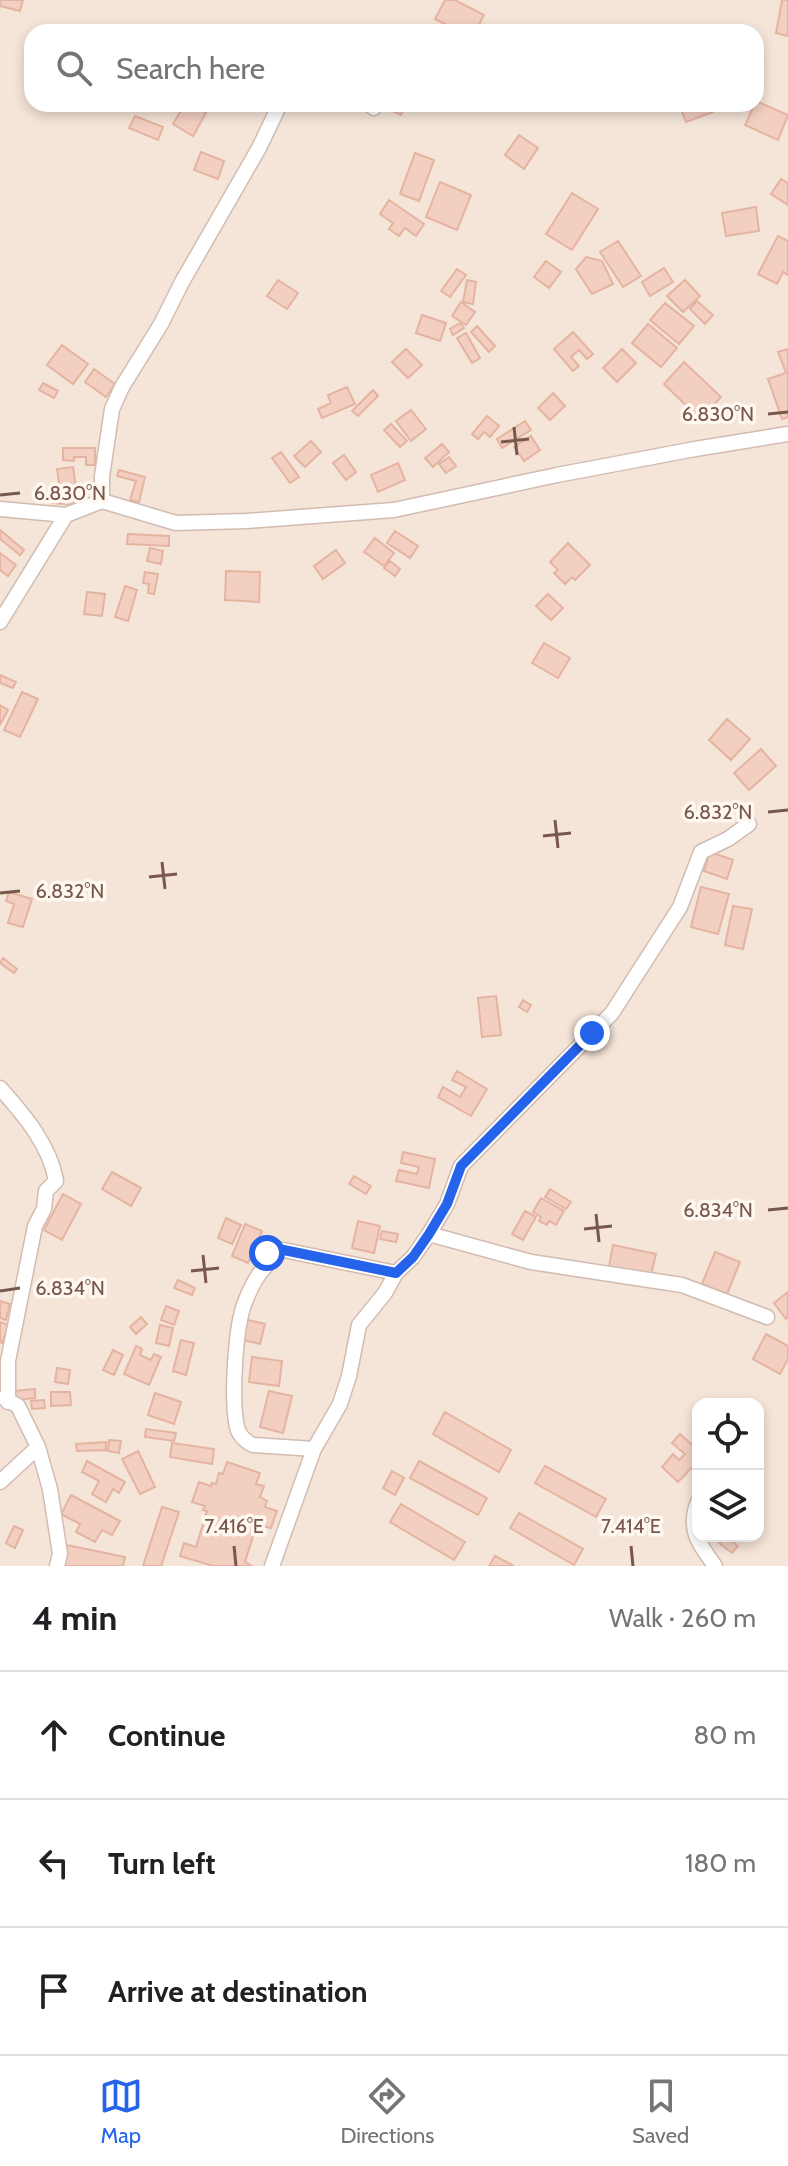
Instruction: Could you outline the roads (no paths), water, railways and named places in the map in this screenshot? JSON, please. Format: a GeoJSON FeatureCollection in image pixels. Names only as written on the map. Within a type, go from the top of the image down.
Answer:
{"type":"FeatureCollection","features":[{"type":"Feature","properties":{"kind":"street"},"geometry":{"type":"LineString","coordinates":[[102,501],[102,476],[112,409],[276,112]]}},
{"type":"Feature","properties":{"kind":"street"},"geometry":{"type":"LineString","coordinates":[[0,509],[66,515],[102,501],[176,523],[394,510],[572,472],[788,434]]}},
{"type":"Feature","properties":{"kind":"street"},"geometry":{"type":"LineString","coordinates":[[0,622],[66,515]]}},
{"type":"Feature","properties":{"kind":"street"},"geometry":{"type":"LineString","coordinates":[[272,1566],[314,1449],[340,1404],[359,1325],[429,1234],[447,1204],[461,1166],[612,1013],[680,907],[701,852],[749,824]]}},
{"type":"Feature","properties":{"kind":"street"},"geometry":{"type":"LineString","coordinates":[[0,1088],[35,1132],[53,1163],[56,1181],[46,1191],[44,1209],[35,1226],[8,1361],[4,1398],[18,1406],[38,1447],[50,1489],[60,1554],[57,1566]]}},
{"type":"Feature","properties":{"kind":"street"},"geometry":{"type":"LineString","coordinates":[[429,1234],[531,1262],[682,1285],[767,1317]]}},
{"type":"Feature","properties":{"kind":"street"},"geometry":{"type":"LineString","coordinates":[[314,1449],[253,1445],[244,1440],[237,1429],[236,1343],[244,1303],[261,1270],[268,1264],[269,1247],[396,1273]]}},
{"type":"Feature","properties":{"kind":"street"},"geometry":{"type":"LineString","coordinates":[[0,1482],[38,1447]]}},
{"type":"Feature","properties":{"kind":"street"},"geometry":{"type":"LineString","coordinates":[[698,1542],[715,1566]]}}]}
